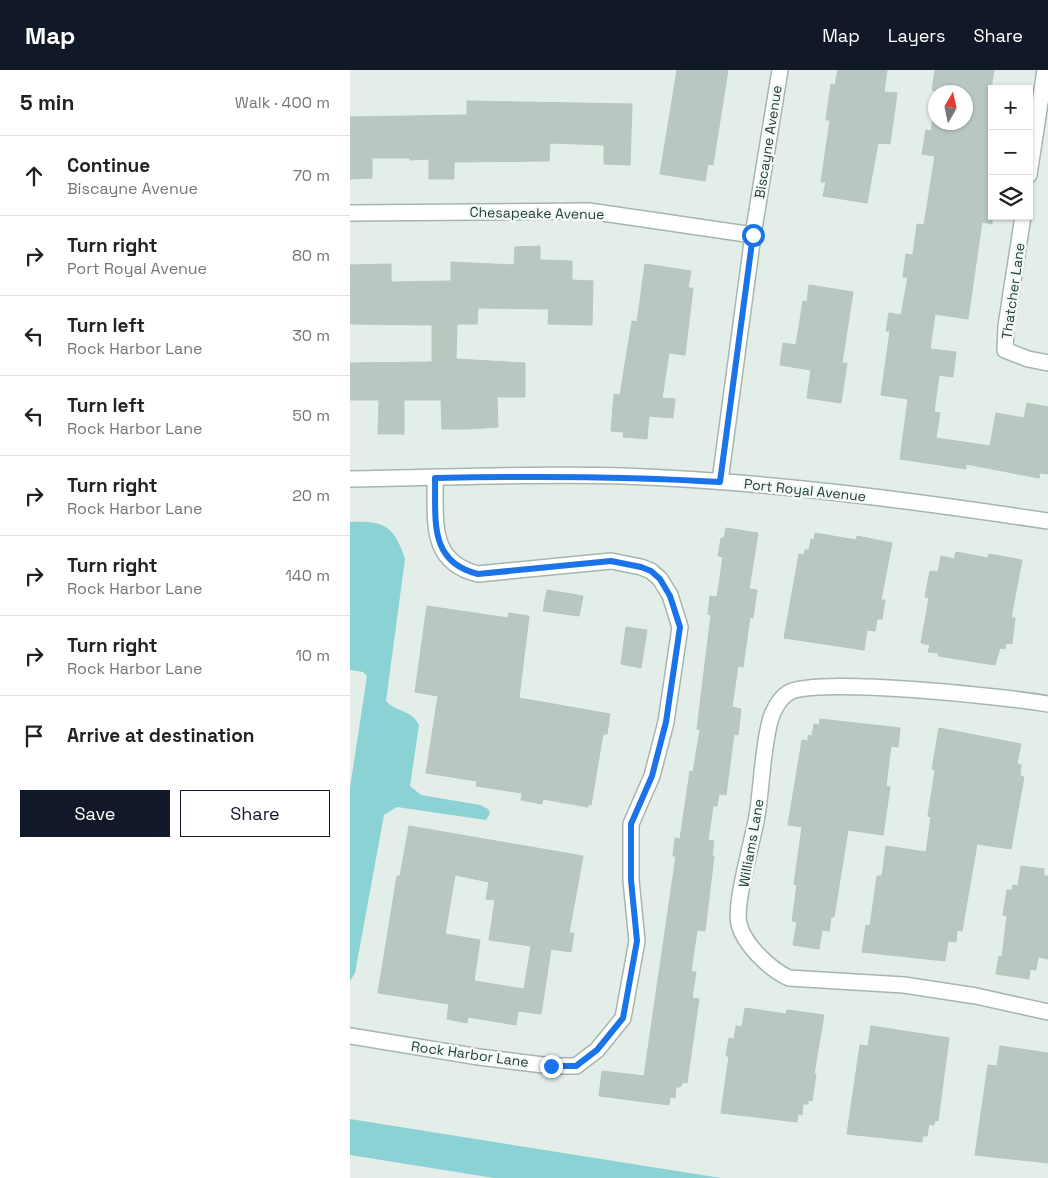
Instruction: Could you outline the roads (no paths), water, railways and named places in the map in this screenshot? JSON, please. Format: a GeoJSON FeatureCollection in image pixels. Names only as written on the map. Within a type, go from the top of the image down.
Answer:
{"type":"FeatureCollection","features":[{"type":"Feature","properties":{"kind":"street","name":"Biscayne Avenue"},"geometry":{"type":"LineString","coordinates":[[720,482],[753,235],[780,70]]}},
{"type":"Feature","properties":{"kind":"street"},"geometry":{"type":"LineString","coordinates":[[1033,149],[1045,70]]}},
{"type":"Feature","properties":{"kind":"street","name":"Chesapeake Avenue"},"geometry":{"type":"LineString","coordinates":[[350,213],[589,211],[753,235]]}},
{"type":"Feature","properties":{"kind":"street","name":"Thatcher Lane"},"geometry":{"type":"LineString","coordinates":[[1022,220],[1006,326],[1005,350],[1028,359],[1048,363]]}},
{"type":"Feature","properties":{"kind":"street","name":"Port Royal Avenue"},"geometry":{"type":"LineString","coordinates":[[350,480],[558,475],[720,482],[928,503],[1048,521]]}},
{"type":"Feature","properties":{"kind":"street","name":"Rock Harbor Lane"},"geometry":{"type":"LineString","coordinates":[[350,1036],[479,1057],[551,1066],[576,1066],[597,1050],[623,1018],[637,941],[631,880],[631,824],[652,776],[666,722],[680,627],[670,596],[660,579],[651,571],[611,561],[478,574],[463,569],[451,561],[441,549],[436,534],[435,478]]}},
{"type":"Feature","properties":{"kind":"street","name":"Williams Lane"},"geometry":{"type":"LineString","coordinates":[[1048,704],[1018,699],[889,689],[805,688],[788,692],[779,702],[770,720],[757,818],[741,898],[739,924],[752,948],[764,961],[776,973],[789,978],[904,985],[976,996],[1048,1012]]}},
{"type":"Feature","properties":{"kind":"water"},"geometry":{"type":"Polygon","coordinates":[[[350,522],[379,524],[386,527],[397,539],[405,559],[386,701],[395,708],[412,716],[419,725],[410,786],[421,795],[480,805],[488,809],[490,813],[486,820],[397,807],[384,815],[355,973],[350,981],[350,788],[367,676],[363,672],[350,670],[350,522]]]}},
{"type":"Feature","properties":{"kind":"water"},"geometry":{"type":"Polygon","coordinates":[[[350,1119],[721,1178],[494,1178],[350,1155],[350,1119]]]}}]}
